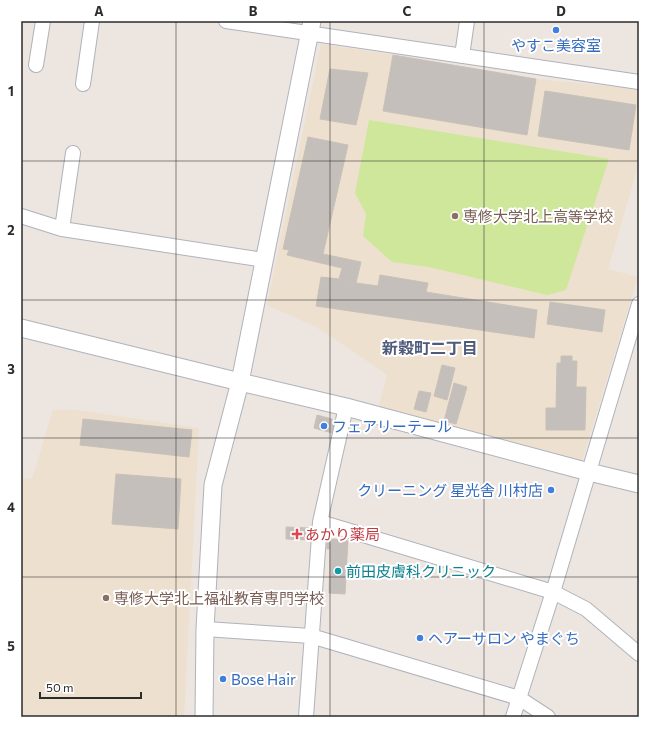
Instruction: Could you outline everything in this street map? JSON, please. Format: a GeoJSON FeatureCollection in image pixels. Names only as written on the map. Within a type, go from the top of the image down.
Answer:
{"type":"FeatureCollection","features":[{"type":"Feature","properties":{"kind":"street"},"geometry":{"type":"LineString","coordinates":[[36,65],[43,21]]}},
{"type":"Feature","properties":{"kind":"street"},"geometry":{"type":"LineString","coordinates":[[83,84],[92,21]]}},
{"type":"Feature","properties":{"kind":"street"},"geometry":{"type":"LineString","coordinates":[[226,21],[311,27],[462,56],[639,82]]}},
{"type":"Feature","properties":{"kind":"street"},"geometry":{"type":"LineString","coordinates":[[462,56],[467,21]]}},
{"type":"Feature","properties":{"kind":"street"},"geometry":{"type":"LineString","coordinates":[[204,717],[205,629],[213,485],[240,382],[311,27]]}},
{"type":"Feature","properties":{"kind":"street"},"geometry":{"type":"LineString","coordinates":[[62,230],[73,153]]}},
{"type":"Feature","properties":{"kind":"street"},"geometry":{"type":"LineString","coordinates":[[21,216],[62,230],[264,260]]}},
{"type":"Feature","properties":{"kind":"street"},"geometry":{"type":"LineString","coordinates":[[513,717],[553,592],[638,309]]}},
{"type":"Feature","properties":{"kind":"street"},"geometry":{"type":"LineString","coordinates":[[21,328],[346,407],[639,484]]}},
{"type":"Feature","properties":{"kind":"street"},"geometry":{"type":"LineString","coordinates":[[306,717],[320,522],[346,407]]}},
{"type":"Feature","properties":{"kind":"street"},"geometry":{"type":"LineString","coordinates":[[320,522],[553,592],[586,610],[639,654]]}},
{"type":"Feature","properties":{"kind":"street"},"geometry":{"type":"LineString","coordinates":[[205,629],[311,636],[519,698],[548,717]]}},
{"type":"Feature","properties":{"kind":"shaded area","name":"専修大学北上高等学校"},"geometry":{"type":"Polygon","coordinates":[[[321,44],[536,79],[639,89],[639,163],[608,269],[638,277],[581,464],[379,407],[387,375],[316,327],[267,305],[321,44]]]}},
{"type":"Feature","properties":{"kind":"shaded area","name":"専修大学北上福祉教育専門学校"},"geometry":{"type":"Polygon","coordinates":[[[53,410],[76,410],[199,428],[184,717],[21,717],[21,478],[32,479],[53,410]]]}},
{"type":"Feature","properties":{"kind":"green space"},"geometry":{"type":"Polygon","coordinates":[[[369,120],[609,159],[566,290],[547,295],[429,267],[392,262],[363,236],[366,214],[355,193],[369,120]]]}},
{"type":"Feature","properties":{"kind":"building"},"geometry":{"type":"Polygon","coordinates":[[[393,55],[536,79],[527,135],[383,111],[393,55]]]}},
{"type":"Feature","properties":{"kind":"building"},"geometry":{"type":"Polygon","coordinates":[[[330,69],[368,73],[356,125],[320,119],[330,69]]]}},
{"type":"Feature","properties":{"kind":"building"},"geometry":{"type":"Polygon","coordinates":[[[545,91],[636,105],[629,150],[538,136],[545,91]]]}},
{"type":"Feature","properties":{"kind":"building"},"geometry":{"type":"Polygon","coordinates":[[[308,137],[348,145],[323,254],[361,262],[356,283],[339,279],[342,268],[287,255],[289,250],[283,249],[308,137]]]}},
{"type":"Feature","properties":{"kind":"building"},"geometry":{"type":"Polygon","coordinates":[[[380,275],[428,283],[426,292],[537,310],[534,338],[316,306],[321,277],[378,286],[380,275]]]}},
{"type":"Feature","properties":{"kind":"building"},"geometry":{"type":"Polygon","coordinates":[[[550,302],[605,310],[602,332],[547,324],[550,302]]]}},
{"type":"Feature","properties":{"kind":"building"},"geometry":{"type":"Polygon","coordinates":[[[561,356],[572,356],[572,361],[577,361],[576,387],[586,387],[585,430],[546,430],[546,408],[556,408],[557,363],[561,363],[561,356]]]}},
{"type":"Feature","properties":{"kind":"building"},"geometry":{"type":"Polygon","coordinates":[[[442,365],[455,368],[447,400],[434,396],[442,365]]]}},
{"type":"Feature","properties":{"kind":"building"},"geometry":{"type":"Polygon","coordinates":[[[454,383],[467,387],[456,424],[444,421],[454,383]]]}},
{"type":"Feature","properties":{"kind":"building"},"geometry":{"type":"Polygon","coordinates":[[[419,391],[431,393],[426,412],[414,409],[419,391]]]}},
{"type":"Feature","properties":{"kind":"building","name":"フェアリーテール"},"geometry":{"type":"Polygon","coordinates":[[[317,415],[332,419],[334,423],[332,433],[314,428],[317,415]]]}},
{"type":"Feature","properties":{"kind":"building"},"geometry":{"type":"Polygon","coordinates":[[[83,419],[192,430],[189,457],[80,445],[83,419]]]}},
{"type":"Feature","properties":{"kind":"building"},"geometry":{"type":"Polygon","coordinates":[[[116,474],[181,479],[178,529],[112,524],[116,474]]]}},
{"type":"Feature","properties":{"kind":"building","name":"あかり薬局"},"geometry":{"type":"Polygon","coordinates":[[[286,527],[309,528],[308,540],[286,539],[286,527]]]}},
{"type":"Feature","properties":{"kind":"building","name":"前田皮膚科クリニック"},"geometry":{"type":"Polygon","coordinates":[[[331,539],[348,540],[345,594],[329,593],[330,549],[327,549],[327,542],[331,543],[331,539]]]}},
{"type":"Feature","properties":{"kind":"place","name":"やすこ美容室"},"geometry":{"type":"Point","coordinates":[556,30]}},
{"type":"Feature","properties":{"kind":"place","name":"専修大学北上高等学校"},"geometry":{"type":"Point","coordinates":[455,216]}},
{"type":"Feature","properties":{"kind":"place","name":"フェアリーテール"},"geometry":{"type":"Point","coordinates":[324,426]}},
{"type":"Feature","properties":{"kind":"place","name":"クリーニング 星光舎 川村店"},"geometry":{"type":"Point","coordinates":[551,490]}},
{"type":"Feature","properties":{"kind":"place","name":"あかり薬局"},"geometry":{"type":"Point","coordinates":[297,534]}},
{"type":"Feature","properties":{"kind":"place","name":"前田皮膚科クリニック"},"geometry":{"type":"Point","coordinates":[338,571]}},
{"type":"Feature","properties":{"kind":"place","name":"専修大学北上福祉教育専門学校"},"geometry":{"type":"Point","coordinates":[106,598]}},
{"type":"Feature","properties":{"kind":"place","name":"ヘアーサロン やまぐち"},"geometry":{"type":"Point","coordinates":[420,638]}},
{"type":"Feature","properties":{"kind":"place","name":"Bose Hair"},"geometry":{"type":"Point","coordinates":[223,679]}},
{"type":"Feature","properties":{"kind":"district","name":"新穀町二丁目"},"geometry":{"type":"Point","coordinates":[430,347]}}]}
